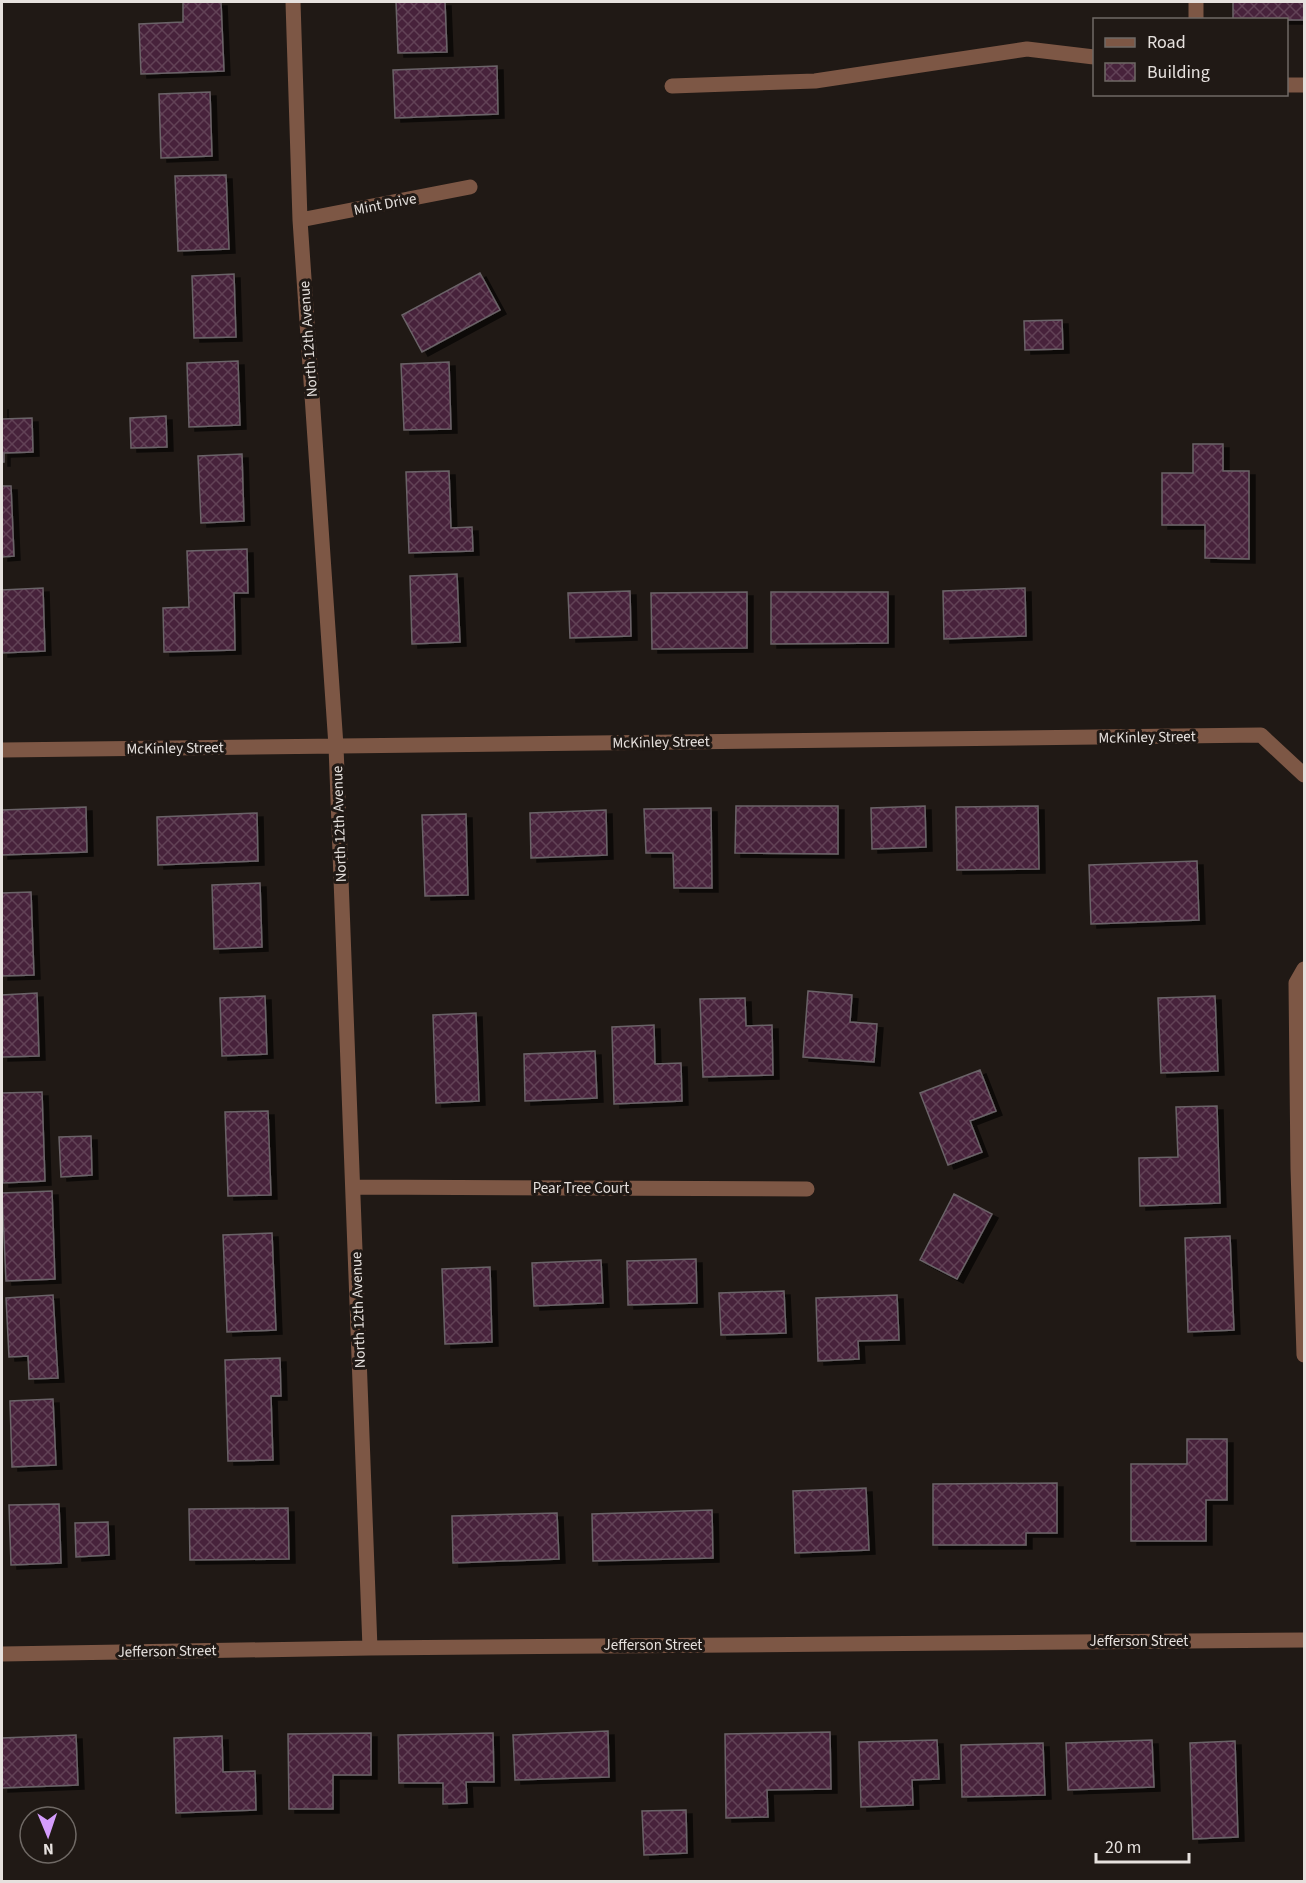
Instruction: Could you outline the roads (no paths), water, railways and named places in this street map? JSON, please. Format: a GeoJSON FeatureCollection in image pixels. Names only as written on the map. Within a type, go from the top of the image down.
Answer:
{"type":"FeatureCollection","features":[{"type":"Feature","properties":{"kind":"street","name":"North 12th Avenue"},"geometry":{"type":"LineString","coordinates":[[293,2],[300,220],[336,746],[370,1648]]}},
{"type":"Feature","properties":{"kind":"street"},"geometry":{"type":"LineString","coordinates":[[1196,2],[1196,18]]}},
{"type":"Feature","properties":{"kind":"street"},"geometry":{"type":"LineString","coordinates":[[672,86],[814,81],[1027,49],[1093,57]]}},
{"type":"Feature","properties":{"kind":"street"},"geometry":{"type":"LineString","coordinates":[[1288,86],[1305,86]]}},
{"type":"Feature","properties":{"kind":"street","name":"Mint Drive"},"geometry":{"type":"LineString","coordinates":[[300,220],[470,187]]}},
{"type":"Feature","properties":{"kind":"street","name":"McKinley Street"},"geometry":{"type":"LineString","coordinates":[[2,750],[1261,735],[1305,775]]}},
{"type":"Feature","properties":{"kind":"street"},"geometry":{"type":"LineString","coordinates":[[1305,969],[1296,983],[1305,1355]]}},
{"type":"Feature","properties":{"kind":"street","name":"Pear Tree Court"},"geometry":{"type":"LineString","coordinates":[[354,1187],[807,1190]]}},
{"type":"Feature","properties":{"kind":"street","name":"Jefferson Street"},"geometry":{"type":"LineString","coordinates":[[2,1654],[370,1648],[1305,1640]]}}]}
